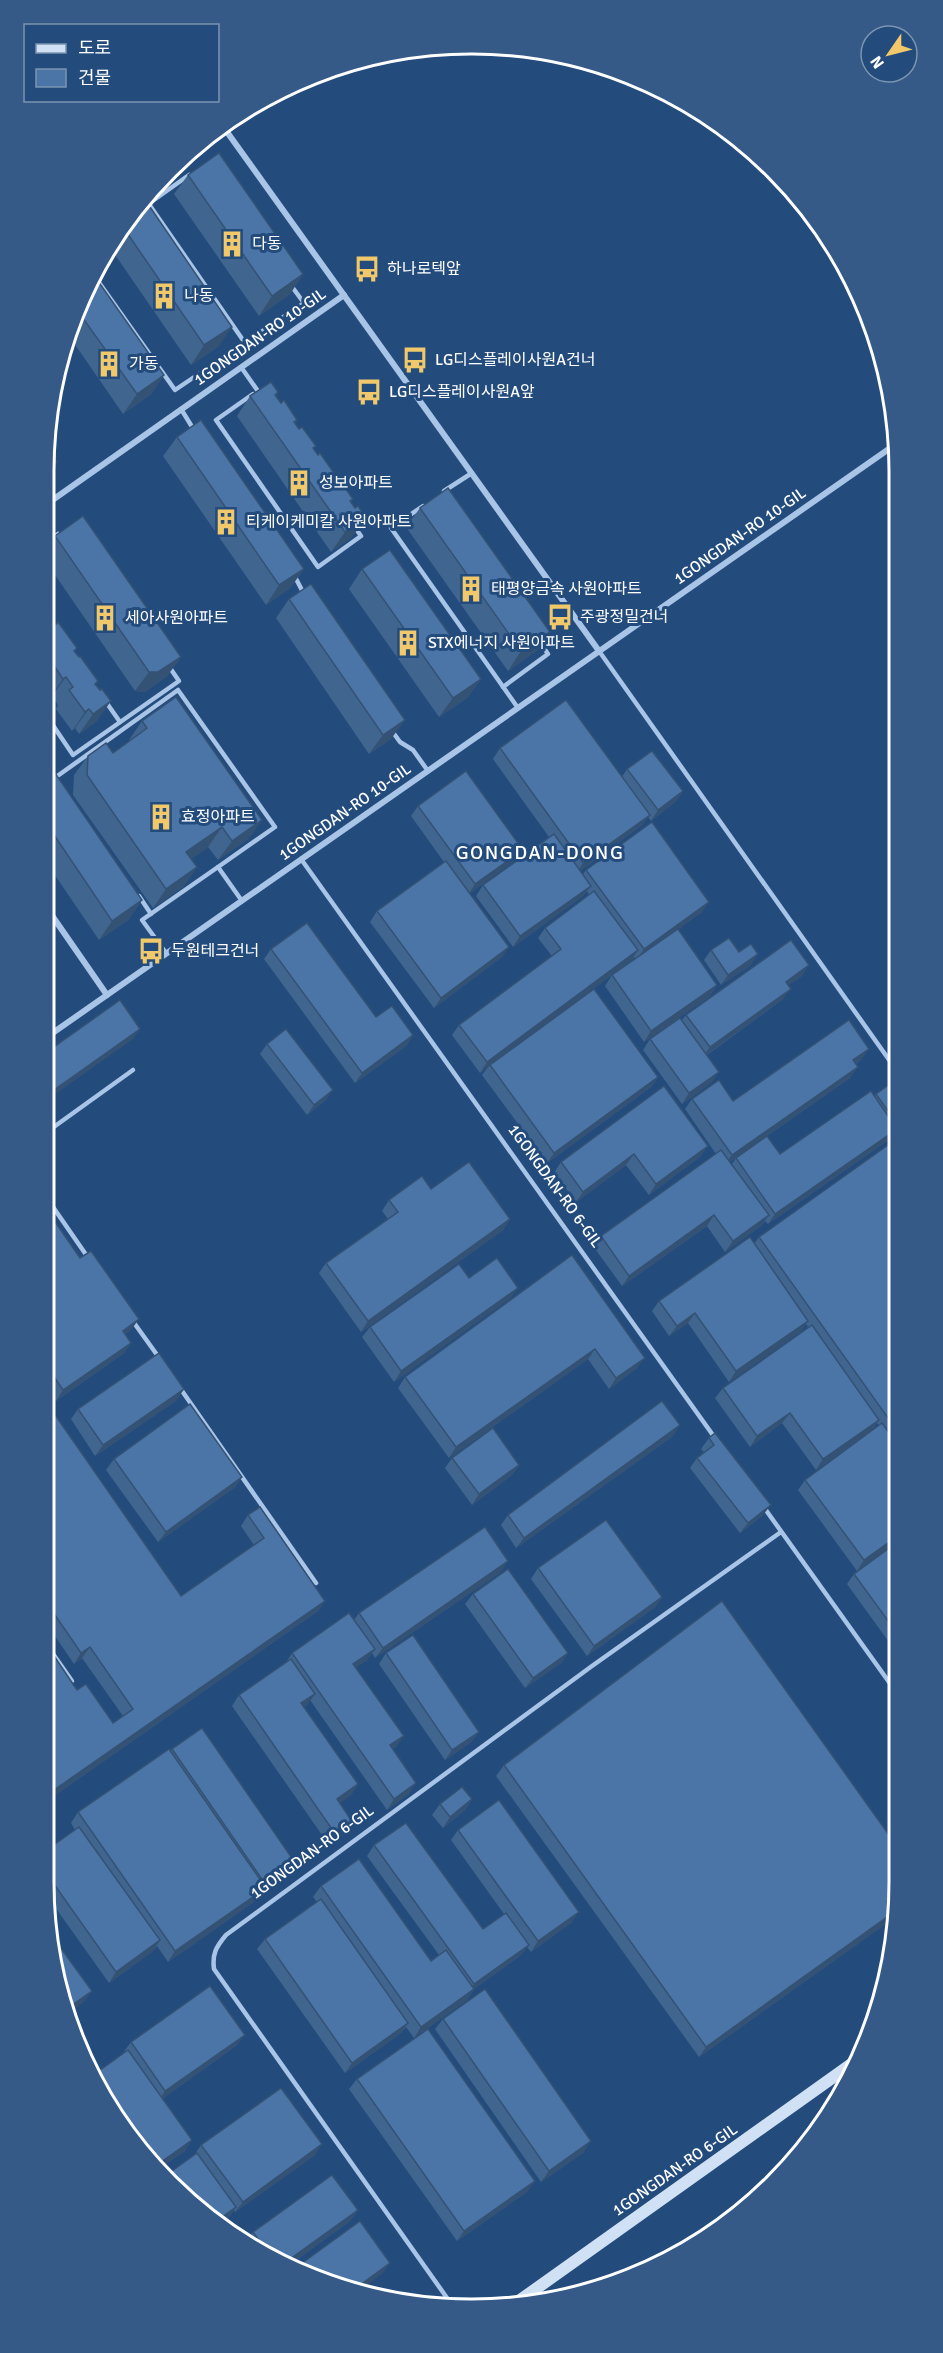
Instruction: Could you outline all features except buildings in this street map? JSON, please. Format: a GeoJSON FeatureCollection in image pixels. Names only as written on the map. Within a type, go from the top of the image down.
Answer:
{"type":"FeatureCollection","features":[{"type":"Feature","properties":{"kind":"street","name":"1GONGDAN-RO 10-GIL"},"geometry":{"type":"LineString","coordinates":[[228,133],[599,651]]}},
{"type":"Feature","properties":{"kind":"street","name":"1GONGDAN-RO 10-GIL"},"geometry":{"type":"LineString","coordinates":[[54,499],[344,295]]}},
{"type":"Feature","properties":{"kind":"street","name":"1GONGDAN-RO 10-GIL"},"geometry":{"type":"LineString","coordinates":[[54,1032],[888,449]]}},
{"type":"Feature","properties":{"kind":"street"},"geometry":{"type":"LineString","coordinates":[[54,918],[107,995]]}},
{"type":"Feature","properties":{"kind":"street","name":"1GONGDAN-RO 6-GIL"},"geometry":{"type":"LineString","coordinates":[[526,2295],[844,2069]]}},
{"type":"Feature","properties":{"kind":"lane"},"geometry":{"type":"LineString","coordinates":[[155,200],[196,170]]}},
{"type":"Feature","properties":{"kind":"lane"},"geometry":{"type":"LineString","coordinates":[[150,205],[245,343]]}},
{"type":"Feature","properties":{"kind":"lane"},"geometry":{"type":"LineString","coordinates":[[99,283],[175,390],[304,303],[284,275]]}},
{"type":"Feature","properties":{"kind":"lane"},"geometry":{"type":"LineString","coordinates":[[241,367],[265,401]]}},
{"type":"Feature","properties":{"kind":"lane"},"geometry":{"type":"LineString","coordinates":[[258,391],[216,420],[318,567],[361,536],[348,517]]}},
{"type":"Feature","properties":{"kind":"lane"},"geometry":{"type":"LineString","coordinates":[[181,409],[200,438]]}},
{"type":"Feature","properties":{"kind":"lane"},"geometry":{"type":"LineString","coordinates":[[436,496],[472,473]]}},
{"type":"Feature","properties":{"kind":"lane"},"geometry":{"type":"LineString","coordinates":[[427,503],[391,528],[518,708]]}},
{"type":"Feature","properties":{"kind":"lane"},"geometry":{"type":"LineString","coordinates":[[54,537],[62,532]]}},
{"type":"Feature","properties":{"kind":"lane"},"geometry":{"type":"LineString","coordinates":[[291,570],[304,589],[305,597]]}},
{"type":"Feature","properties":{"kind":"lane"},"geometry":{"type":"LineString","coordinates":[[503,687],[548,654],[535,636]]}},
{"type":"Feature","properties":{"kind":"lane"},"geometry":{"type":"LineString","coordinates":[[599,651],[889,1060]]}},
{"type":"Feature","properties":{"kind":"lane"},"geometry":{"type":"LineString","coordinates":[[54,727],[73,755],[179,681],[166,661]]}},
{"type":"Feature","properties":{"kind":"lane"},"geometry":{"type":"LineString","coordinates":[[63,787],[56,777],[178,690],[275,827],[142,920],[166,953]]}},
{"type":"Feature","properties":{"kind":"lane"},"geometry":{"type":"LineString","coordinates":[[101,695],[120,722]]}},
{"type":"Feature","properties":{"kind":"lane"},"geometry":{"type":"LineString","coordinates":[[387,723],[400,742],[413,750],[428,771]]}},
{"type":"Feature","properties":{"kind":"lane","name":"1GONGDAN-RO 6-GIL"},"geometry":{"type":"LineString","coordinates":[[301,860],[720,1447]]}},
{"type":"Feature","properties":{"kind":"lane"},"geometry":{"type":"LineString","coordinates":[[218,867],[242,901]]}},
{"type":"Feature","properties":{"kind":"lane"},"geometry":{"type":"LineString","coordinates":[[137,894],[151,914]]}},
{"type":"Feature","properties":{"kind":"lane"},"geometry":{"type":"LineString","coordinates":[[54,1127],[134,1070]]}},
{"type":"Feature","properties":{"kind":"lane"},"geometry":{"type":"LineString","coordinates":[[54,1208],[91,1262]]}},
{"type":"Feature","properties":{"kind":"lane"},"geometry":{"type":"LineString","coordinates":[[125,1310],[166,1369]]}},
{"type":"Feature","properties":{"kind":"lane"},"geometry":{"type":"LineString","coordinates":[[173,1378],[316,1583]]}},
{"type":"Feature","properties":{"kind":"lane"},"geometry":{"type":"LineString","coordinates":[[761,1503],[889,1682]]}},
{"type":"Feature","properties":{"kind":"lane","name":"1GONGDAN-RO 6-GIL"},"geometry":{"type":"LineString","coordinates":[[447,2298],[214,1969],[212,1957],[226,1935],[582,1673],[781,1532]]}},
{"type":"Feature","properties":{"kind":"lane"},"geometry":{"type":"LineString","coordinates":[[54,1655],[72,1681]]}},
{"type":"Feature","properties":{"kind":"place","name":"다동"},"geometry":{"type":"Point","coordinates":[232,244]}},
{"type":"Feature","properties":{"kind":"place","name":"하나로텍앞"},"geometry":{"type":"Point","coordinates":[367,269]}},
{"type":"Feature","properties":{"kind":"place","name":"나동"},"geometry":{"type":"Point","coordinates":[164,296]}},
{"type":"Feature","properties":{"kind":"place","name":"LG디스플레이사원A건너"},"geometry":{"type":"Point","coordinates":[415,360]}},
{"type":"Feature","properties":{"kind":"place","name":"가동"},"geometry":{"type":"Point","coordinates":[109,364]}},
{"type":"Feature","properties":{"kind":"place","name":"LG디스플레이사원A앞"},"geometry":{"type":"Point","coordinates":[369,392]}},
{"type":"Feature","properties":{"kind":"place","name":"성보아파트"},"geometry":{"type":"Point","coordinates":[299,483]}},
{"type":"Feature","properties":{"kind":"place","name":"티케이케미칼 사원아파트"},"geometry":{"type":"Point","coordinates":[226,522]}},
{"type":"Feature","properties":{"kind":"place","name":"태평양금속 사원아파트"},"geometry":{"type":"Point","coordinates":[471,589]}},
{"type":"Feature","properties":{"kind":"place","name":"주광정밀건너"},"geometry":{"type":"Point","coordinates":[560,617]}},
{"type":"Feature","properties":{"kind":"place","name":"세아사원아파트"},"geometry":{"type":"Point","coordinates":[105,618]}},
{"type":"Feature","properties":{"kind":"place","name":"STX에너지 사원아파트"},"geometry":{"type":"Point","coordinates":[408,643]}},
{"type":"Feature","properties":{"kind":"place","name":"효정아파트"},"geometry":{"type":"Point","coordinates":[161,817]}},
{"type":"Feature","properties":{"kind":"place","name":"두원테크건너"},"geometry":{"type":"Point","coordinates":[151,951]}},
{"type":"Feature","properties":{"kind":"district","name":"GONGDAN-DONG"},"geometry":{"type":"Point","coordinates":[540,852]}}]}
